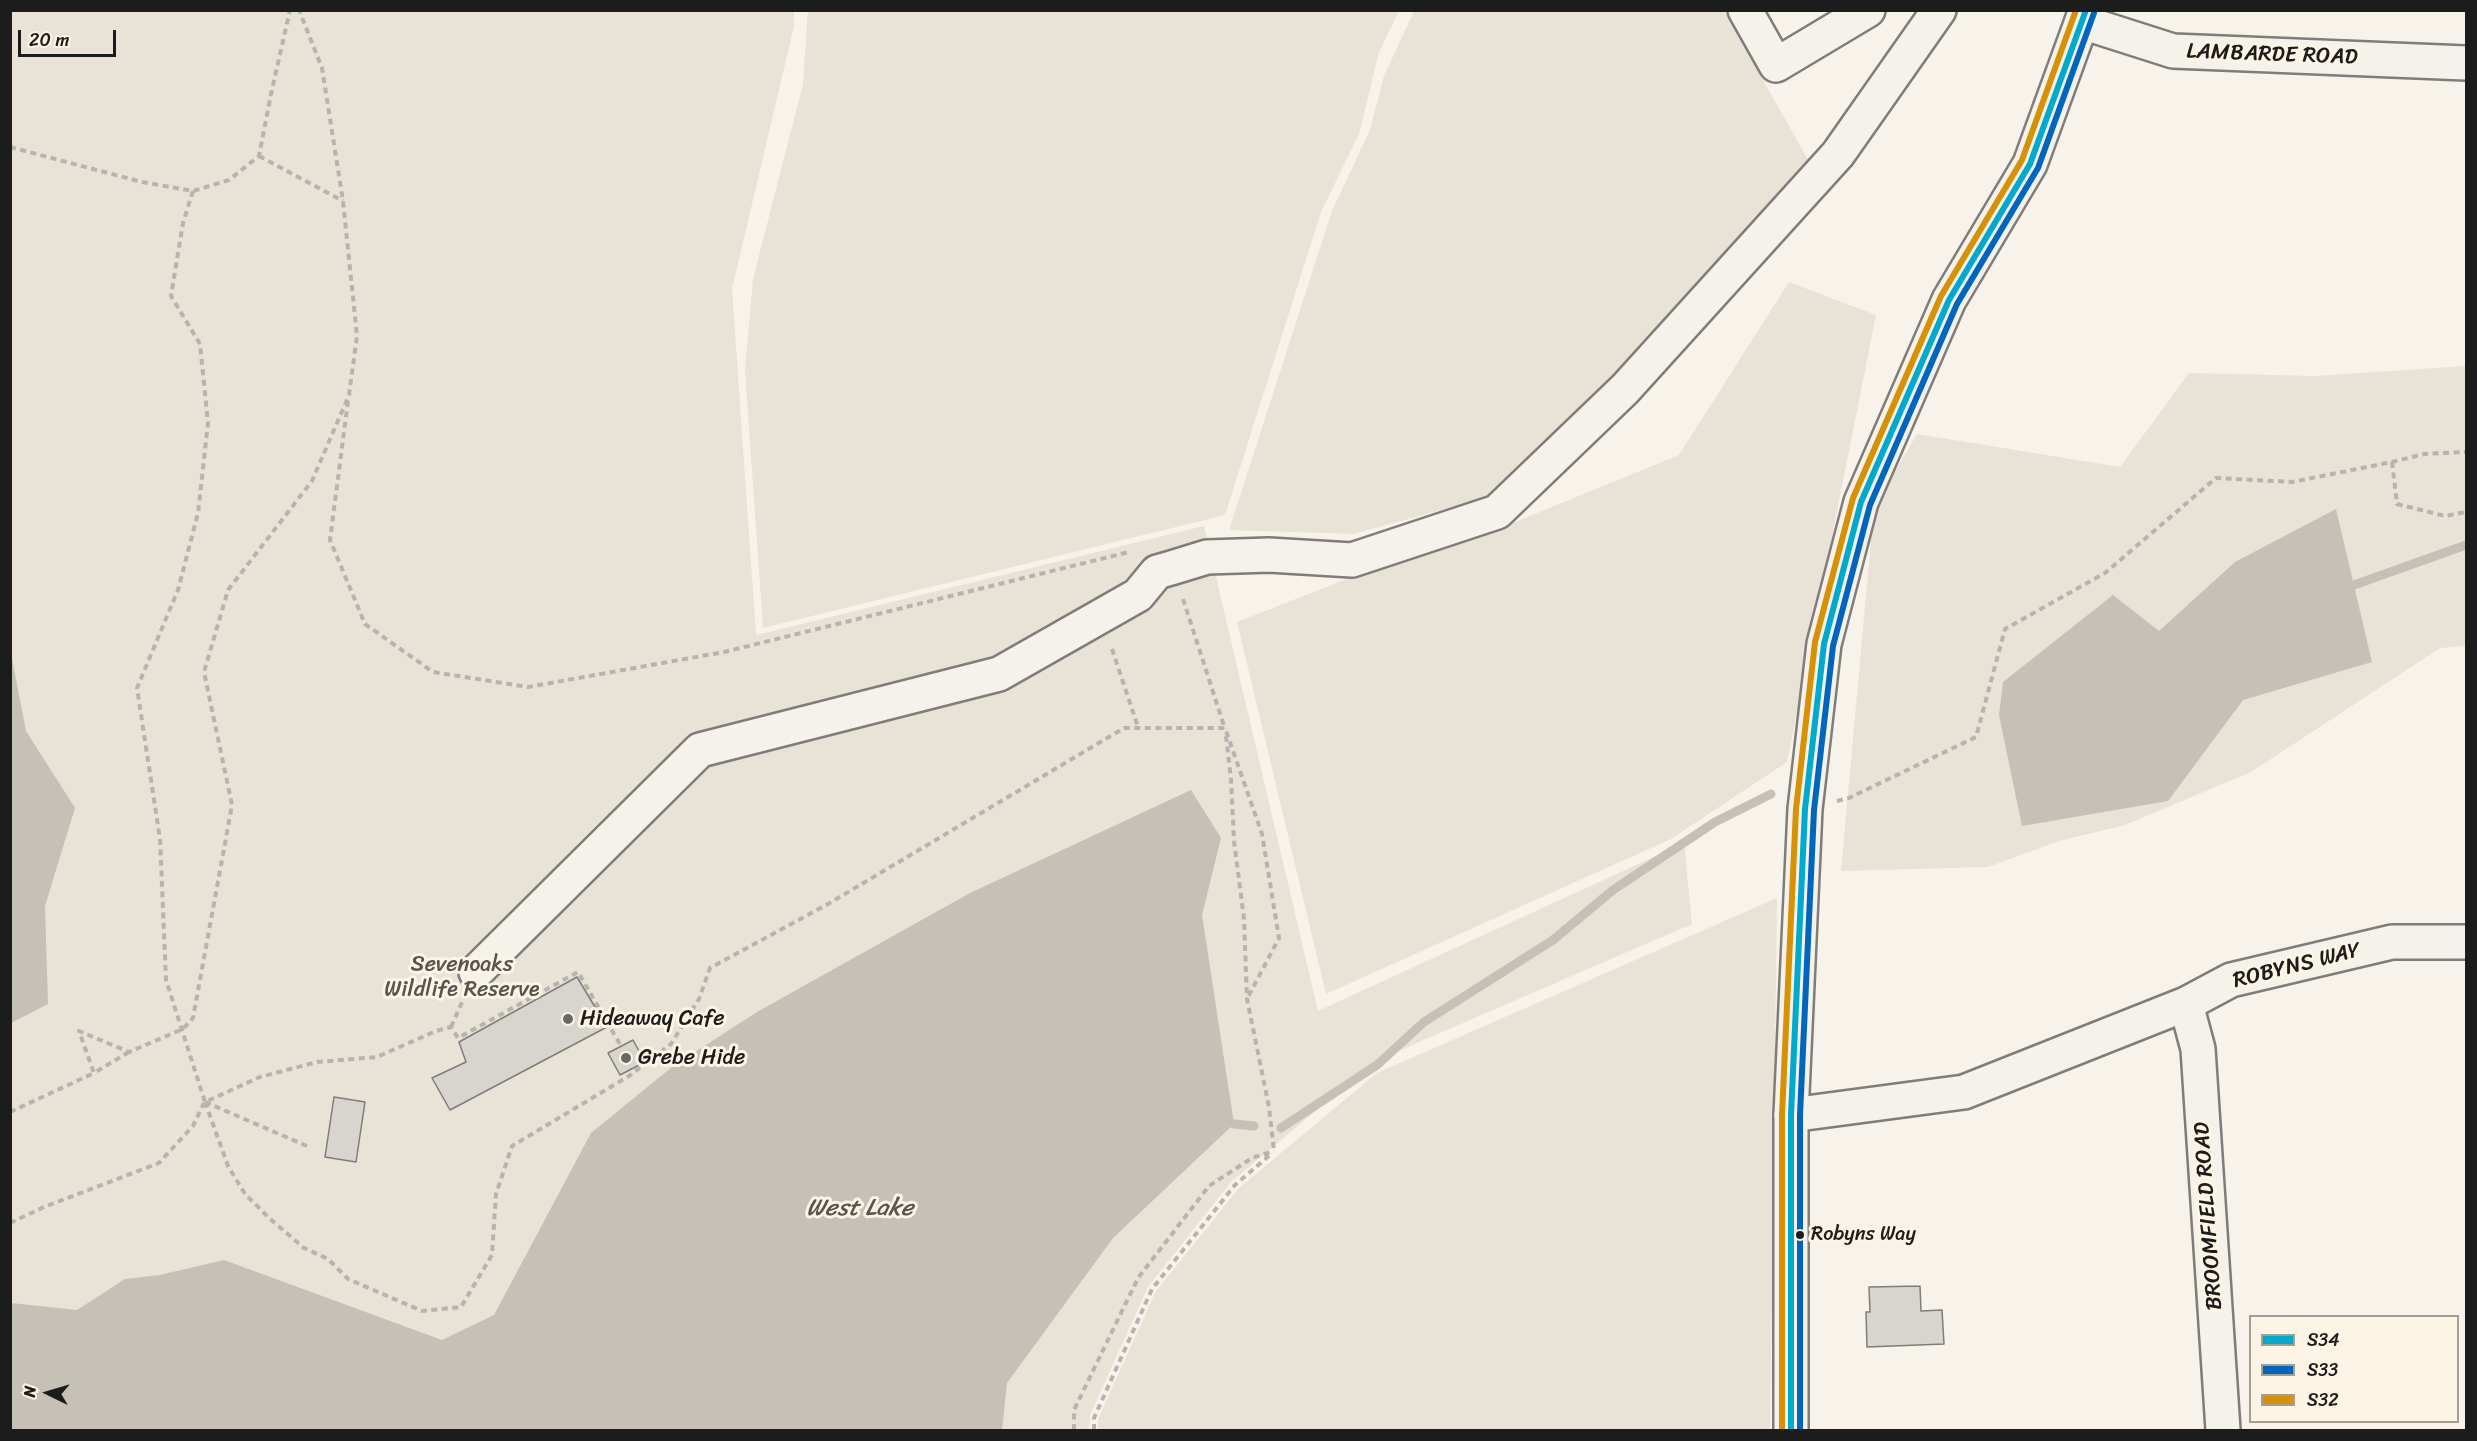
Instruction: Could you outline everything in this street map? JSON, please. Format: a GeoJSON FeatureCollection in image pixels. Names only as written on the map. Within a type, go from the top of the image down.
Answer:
{"type":"FeatureCollection","features":[{"type":"Feature","properties":{"kind":"main road"},"geometry":{"type":"LineString","coordinates":[[1745,10],[1776,65],[1868,10]]}},
{"type":"Feature","properties":{"kind":"main road"},"geometry":{"type":"LineString","coordinates":[[476,972],[700,750],[999,674],[1138,595],[1157,572],[1207,557],[1269,555],[1352,560],[1497,512],[1625,389],[1838,154],[1939,10]]}},
{"type":"Feature","properties":{"kind":"main road"},"geometry":{"type":"LineString","coordinates":[[1791,1431],[1791,1115],[1805,809],[1824,644],[1861,502],[1949,300],[2030,164],[2084,16]]}},
{"type":"Feature","properties":{"kind":"main road","name":"LAMBARDE ROAD"},"geometry":{"type":"LineString","coordinates":[[2084,16],[2173,51],[2466,63]]}},
{"type":"Feature","properties":{"kind":"main road","name":"ROBYNS WAY"},"geometry":{"type":"LineString","coordinates":[[1791,1115],[1964,1092],[2186,1004],[2231,980],[2392,942],[2466,942]]}},
{"type":"Feature","properties":{"kind":"main road","name":"BROOMFIELD ROAD"},"geometry":{"type":"LineString","coordinates":[[2186,1004],[2198,1049],[2223,1431]]}},
{"type":"Feature","properties":{"kind":"path"},"geometry":{"type":"LineString","coordinates":[[10,147],[142,182],[193,191],[229,180],[259,156],[290,10]]}},
{"type":"Feature","properties":{"kind":"path"},"geometry":{"type":"LineString","coordinates":[[299,10],[322,68],[344,201],[357,336],[330,540],[365,624],[434,672],[528,687],[540,685],[724,652],[1137,550]]}},
{"type":"Feature","properties":{"kind":"path"},"geometry":{"type":"LineString","coordinates":[[259,156],[344,201]]}},
{"type":"Feature","properties":{"kind":"path"},"geometry":{"type":"LineString","coordinates":[[193,191],[183,223],[171,296],[200,344],[208,423],[198,513],[178,590],[137,688],[160,839],[166,980],[228,1166],[245,1194],[304,1248],[328,1259],[348,1279],[422,1311],[461,1306],[492,1255],[496,1194],[512,1146],[629,1076],[671,1044],[699,999],[710,968],[828,904],[1124,728],[1225,728]]}},
{"type":"Feature","properties":{"kind":"path"},"geometry":{"type":"LineString","coordinates":[[10,1112],[94,1073],[129,1052],[183,1029],[193,1018],[232,805],[204,672],[228,590],[312,481],[349,395]]}},
{"type":"Feature","properties":{"kind":"path"},"geometry":{"type":"LineString","coordinates":[[1805,809],[1849,798],[1976,737],[2005,629],[2105,573],[2216,478],[2292,482],[2424,454],[2466,452]]}},
{"type":"Feature","properties":{"kind":"path"},"geometry":{"type":"LineString","coordinates":[[2392,462],[2397,504],[2445,516],[2466,512]]}},
{"type":"Feature","properties":{"kind":"path"},"geometry":{"type":"LineString","coordinates":[[1171,568],[1187,608],[1209,683],[1262,834],[1279,938],[1247,999]]}},
{"type":"Feature","properties":{"kind":"path"},"geometry":{"type":"LineString","coordinates":[[1087,624],[1114,651],[1138,727]]}},
{"type":"Feature","properties":{"kind":"path"},"geometry":{"type":"LineString","coordinates":[[1225,728],[1244,919],[1247,999],[1269,1107],[1274,1151]]}},
{"type":"Feature","properties":{"kind":"path"},"geometry":{"type":"LineString","coordinates":[[10,1223],[44,1207],[159,1163],[193,1126],[205,1102],[260,1077],[317,1062],[378,1057],[436,1031],[451,1028],[458,1038],[578,972],[621,1047]]}},
{"type":"Feature","properties":{"kind":"path"},"geometry":{"type":"LineString","coordinates":[[94,1073],[79,1031],[129,1052]]}},
{"type":"Feature","properties":{"kind":"path"},"geometry":{"type":"LineString","coordinates":[[205,1102],[307,1146]]}},
{"type":"Feature","properties":{"kind":"path"},"geometry":{"type":"LineString","coordinates":[[1074,1431],[1074,1410],[1137,1278],[1209,1186],[1252,1158],[1274,1151]]}},
{"type":"Feature","properties":{"kind":"path"},"geometry":{"type":"LineString","coordinates":[[1094,1431],[1094,1418],[1152,1289],[1235,1185],[1274,1151]]}},
{"type":"Feature","properties":{"kind":"green space"},"geometry":{"type":"Polygon","coordinates":[[[808,10],[1399,11],[1379,52],[1359,134],[1321,212],[1225,515],[763,628],[745,370],[753,279],[803,84],[808,10]]]}},
{"type":"Feature","properties":{"kind":"green space","name":"Sevenoaks Wildlife Reserve"},"geometry":{"type":"Polygon","coordinates":[[[10,11],[794,11],[794,26],[732,289],[756,635],[1204,526],[1318,1011],[1684,843],[1692,924],[1375,1061],[1231,1182],[1148,1287],[1090,1415],[1089,1430],[11,1430],[10,11]]]}},
{"type":"Feature","properties":{"kind":"green space"},"geometry":{"type":"Polygon","coordinates":[[[1414,11],[1724,11],[1811,165],[1621,375],[1492,496],[1354,534],[1229,530],[1332,211],[1370,130],[1384,76],[1414,11]]]}},
{"type":"Feature","properties":{"kind":"green space"},"geometry":{"type":"Polygon","coordinates":[[[1789,282],[1876,315],[1787,762],[1671,839],[1326,994],[1237,622],[1352,577],[1503,527],[1679,455],[1789,282]]]}},
{"type":"Feature","properties":{"kind":"green space"},"geometry":{"type":"Polygon","coordinates":[[[2466,366],[2466,646],[2440,648],[2251,772],[2125,825],[2059,841],[1988,867],[1841,871],[1874,507],[1917,434],[2120,467],[2189,373],[2315,376],[2466,366]]]}},
{"type":"Feature","properties":{"kind":"green space"},"geometry":{"type":"Polygon","coordinates":[[[1777,898],[1770,1430],[1098,1430],[1098,1419],[1156,1291],[1239,1188],[1377,1073],[1777,898]]]}},
{"type":"Feature","properties":{"kind":"water"},"geometry":{"type":"Polygon","coordinates":[[[2336,509],[2372,662],[2243,700],[2168,801],[2022,826],[1999,715],[2003,682],[2113,595],[2159,631],[2235,562],[2336,509]]]}},
{"type":"Feature","properties":{"kind":"water"},"geometry":{"type":"Polygon","coordinates":[[[10,648],[26,731],[75,808],[45,906],[48,1004],[11,1023],[10,648]]]}},
{"type":"Feature","properties":{"kind":"water","name":"West Lake"},"geometry":{"type":"Polygon","coordinates":[[[1191,790],[1221,838],[1202,915],[1234,1124],[1113,1238],[1007,1383],[1002,1430],[11,1430],[11,1303],[77,1310],[125,1279],[160,1275],[224,1260],[442,1340],[494,1315],[591,1133],[672,1067],[757,1012],[970,893],[1191,790]]]}},
{"type":"Feature","properties":{"kind":"building"},"geometry":{"type":"Polygon","coordinates":[[[577,977],[607,1027],[450,1110],[432,1078],[466,1062],[459,1042],[577,977]]]}},
{"type":"Feature","properties":{"kind":"building","name":"Grebe Hide"},"geometry":{"type":"Polygon","coordinates":[[[633,1040],[645,1062],[620,1075],[608,1053],[633,1040]]]}},
{"type":"Feature","properties":{"kind":"building"},"geometry":{"type":"Polygon","coordinates":[[[334,1097],[365,1102],[356,1162],[325,1157],[334,1097]]]}},
{"type":"Feature","properties":{"kind":"building"},"geometry":{"type":"Polygon","coordinates":[[[1920,1286],[1921,1311],[1942,1310],[1944,1344],[1867,1347],[1866,1312],[1870,1312],[1869,1287],[1920,1286]]]}},
{"type":"Feature","properties":{"kind":"waterway"},"geometry":{"type":"LineString","coordinates":[[2354,585],[2466,545]]}},
{"type":"Feature","properties":{"kind":"waterway"},"geometry":{"type":"LineString","coordinates":[[1281,1128],[1377,1065],[1424,1022],[1553,940],[1613,890],[1715,822],[1771,794]]}},
{"type":"Feature","properties":{"kind":"waterway"},"geometry":{"type":"LineString","coordinates":[[1234,1124],[1254,1126]]}},
{"type":"Feature","properties":{"kind":"transit line","name":"S32"},"geometry":{"type":"LineString","coordinates":[[1782,1430],[1782,1115],[1796,809],[1815,642],[1853,498],[1941,296],[2022,160],[2076,10]]}},
{"type":"Feature","properties":{"kind":"transit line","name":"S34"},"geometry":{"type":"LineString","coordinates":[[1791,1430],[1791,1115],[1805,809],[1824,644],[1861,502],[1949,300],[2030,164],[2086,10]]}},
{"type":"Feature","properties":{"kind":"transit line","name":"S33"},"geometry":{"type":"LineString","coordinates":[[1800,1430],[1800,1115],[1814,810],[1833,646],[1870,505],[1957,304],[2038,168],[2094,13]]}},
{"type":"Feature","properties":{"kind":"place","name":"Hideaway Cafe"},"geometry":{"type":"Point","coordinates":[568,1019]}},
{"type":"Feature","properties":{"kind":"place","name":"Grebe Hide"},"geometry":{"type":"Point","coordinates":[626,1058]}},
{"type":"Feature","properties":{"kind":"place","name":"Robyns Way"},"geometry":{"type":"Point","coordinates":[1800,1235]}}]}
